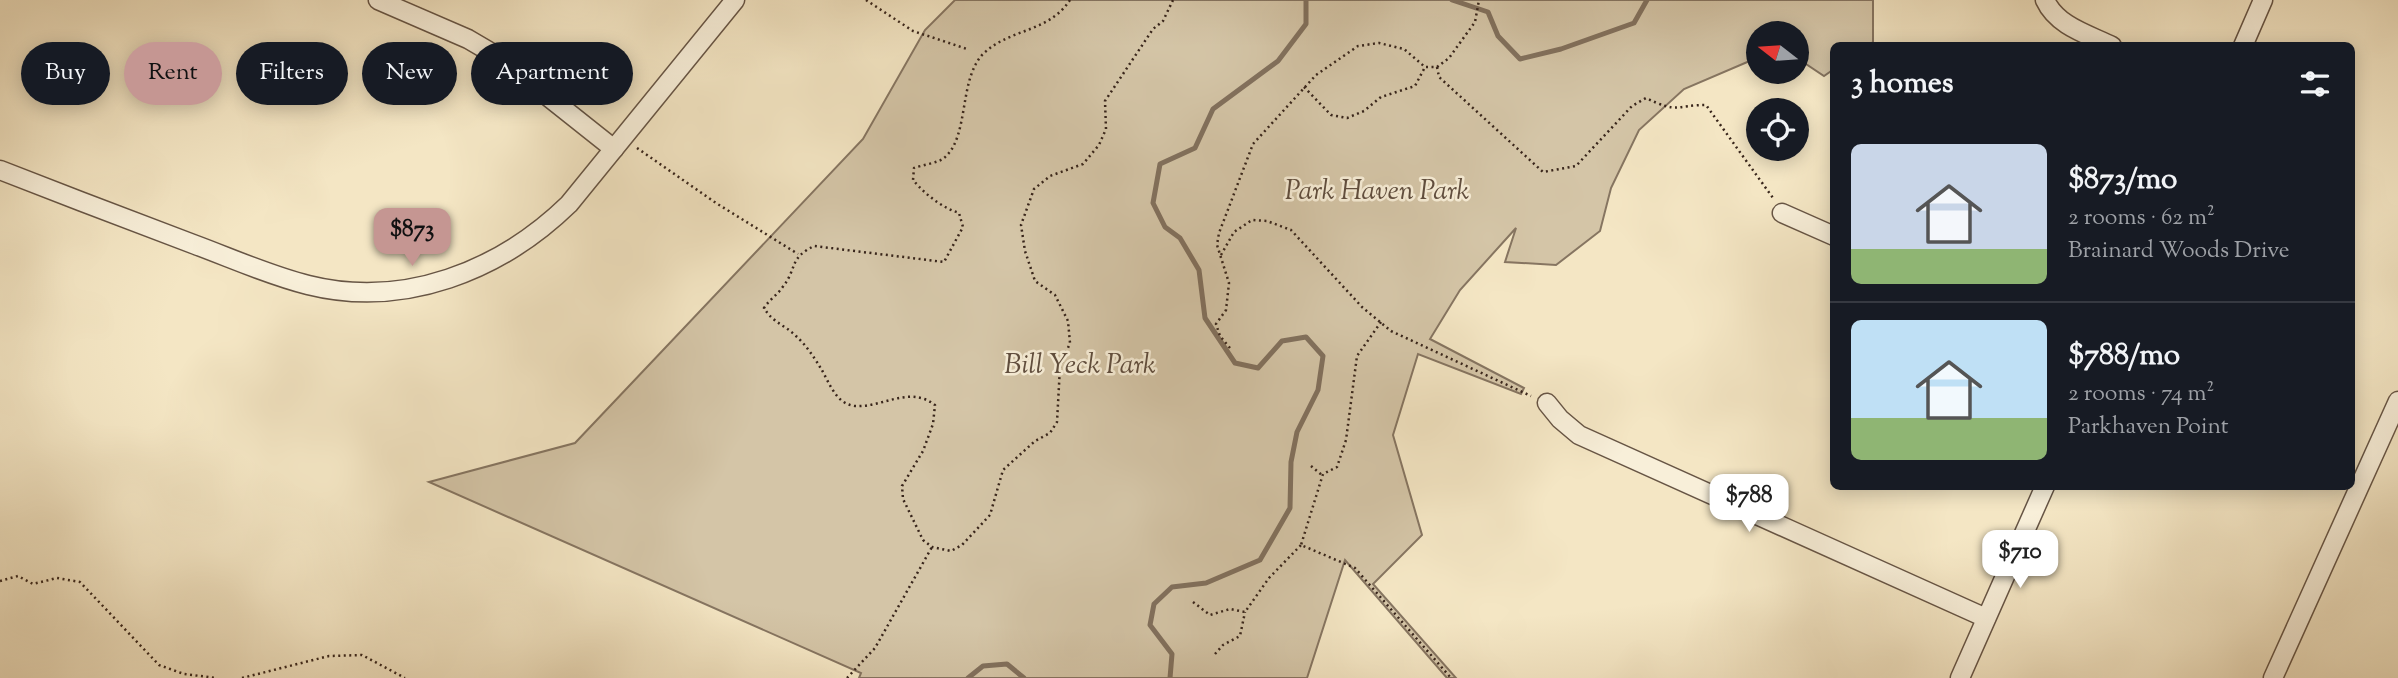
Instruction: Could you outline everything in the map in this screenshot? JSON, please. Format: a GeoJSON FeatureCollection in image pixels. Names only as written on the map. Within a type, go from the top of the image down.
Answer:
{"type":"FeatureCollection","features":[{"type":"Feature","properties":{"kind":"street"},"geometry":{"type":"LineString","coordinates":[[378,0],[468,38],[618,144]]}},
{"type":"Feature","properties":{"kind":"street"},"geometry":{"type":"LineString","coordinates":[[0,170],[285,279],[310,286],[371,292],[435,284],[499,258],[550,222],[618,144],[735,0]]}},
{"type":"Feature","properties":{"kind":"street"},"geometry":{"type":"LineString","coordinates":[[2045,0],[2057,18],[2103,42]]}},
{"type":"Feature","properties":{"kind":"street"},"geometry":{"type":"LineString","coordinates":[[2245,42],[2263,0]]}},
{"type":"Feature","properties":{"kind":"street"},"geometry":{"type":"LineString","coordinates":[[1782,213],[1830,234]]}},
{"type":"Feature","properties":{"kind":"street"},"geometry":{"type":"LineString","coordinates":[[2273,678],[2398,401]]}},
{"type":"Feature","properties":{"kind":"street"},"geometry":{"type":"LineString","coordinates":[[1547,403],[1560,419],[1579,435],[1986,618]]}},
{"type":"Feature","properties":{"kind":"street"},"geometry":{"type":"LineString","coordinates":[[1959,678],[2043,490]]}},
{"type":"Feature","properties":{"kind":"path"},"geometry":{"type":"LineString","coordinates":[[866,0],[913,32],[967,49]]}},
{"type":"Feature","properties":{"kind":"path"},"geometry":{"type":"LineString","coordinates":[[1070,0],[1059,16],[1008,38],[983,54],[964,97],[954,145],[944,159],[914,168],[913,180],[921,190],[945,208],[959,213],[963,228],[944,262],[814,246],[798,254],[781,290],[773,295],[764,308],[772,321],[796,336],[821,369],[829,388],[855,406],[896,396],[929,400],[935,405],[933,424],[923,451],[902,486],[908,509],[923,540],[932,547],[951,551],[975,532],[990,515],[1003,470],[1035,441],[1050,433],[1057,422],[1060,367],[1069,343],[1068,321],[1055,295],[1035,281],[1021,225],[1034,189],[1050,176],[1083,164],[1099,145],[1106,129],[1105,101],[1148,41],[1153,29],[1163,21],[1173,0]]}},
{"type":"Feature","properties":{"kind":"path"},"geometry":{"type":"LineString","coordinates":[[1230,348],[1220,336],[1216,324],[1226,310],[1230,283],[1217,244],[1245,159],[1253,144],[1304,88],[1357,46],[1379,43],[1404,49],[1425,67],[1437,67],[1449,58],[1475,22],[1479,0]]}},
{"type":"Feature","properties":{"kind":"path"},"geometry":{"type":"LineString","coordinates":[[1304,88],[1331,116],[1347,118],[1364,111],[1381,97],[1415,86],[1425,67]]}},
{"type":"Feature","properties":{"kind":"path"},"geometry":{"type":"LineString","coordinates":[[1437,67],[1439,77],[1543,172],[1576,166],[1632,106],[1646,99],[1679,110],[1691,105],[1706,105],[1782,213]]}},
{"type":"Feature","properties":{"kind":"path"},"geometry":{"type":"LineString","coordinates":[[618,144],[798,254]]}},
{"type":"Feature","properties":{"kind":"path"},"geometry":{"type":"LineString","coordinates":[[1221,255],[1234,232],[1252,220],[1266,221],[1291,230],[1362,307],[1391,331],[1547,403]]}},
{"type":"Feature","properties":{"kind":"path"},"geometry":{"type":"LineString","coordinates":[[1215,654],[1223,645],[1240,636],[1245,612],[1269,578],[1301,545],[1323,476],[1337,467],[1346,440],[1357,356],[1381,323]]}},
{"type":"Feature","properties":{"kind":"path"},"geometry":{"type":"LineString","coordinates":[[1311,466],[1323,476]]}},
{"type":"Feature","properties":{"kind":"path"},"geometry":{"type":"LineString","coordinates":[[1301,545],[1355,568],[1451,678]]}},
{"type":"Feature","properties":{"kind":"path"},"geometry":{"type":"LineString","coordinates":[[847,678],[875,648],[932,547]]}},
{"type":"Feature","properties":{"kind":"path"},"geometry":{"type":"LineString","coordinates":[[0,581],[18,576],[33,584],[57,578],[80,582],[159,665],[184,674],[217,678]]}},
{"type":"Feature","properties":{"kind":"path"},"geometry":{"type":"LineString","coordinates":[[1192,602],[1210,615],[1230,609],[1245,612]]}},
{"type":"Feature","properties":{"kind":"path"},"geometry":{"type":"LineString","coordinates":[[242,678],[329,656],[362,655],[405,678]]}},
{"type":"Feature","properties":{"kind":"green space","name":"Bill Yeck Park"},"geometry":{"type":"Polygon","coordinates":[[[955,0],[1873,0],[1873,42],[1830,42],[1830,72],[1824,76],[1810,67],[1810,21],[1746,21],[1746,63],[1684,89],[1639,130],[1611,188],[1600,231],[1556,265],[1505,262],[1516,228],[1460,290],[1430,339],[1524,388],[1521,394],[1418,354],[1393,435],[1422,535],[1373,584],[1456,678],[1447,678],[1345,560],[1307,678],[859,678],[861,673],[429,482],[575,443],[863,139],[925,30],[955,0]]]}},
{"type":"Feature","properties":{"kind":"waterway"},"geometry":{"type":"LineString","coordinates":[[1170,678],[1172,654],[1150,625],[1154,604],[1172,587],[1206,583],[1260,560],[1290,508],[1291,462],[1297,432],[1318,390],[1323,356],[1306,337],[1282,341],[1258,368],[1235,363],[1205,318],[1199,270],[1180,238],[1165,227],[1153,203],[1160,164],[1195,148],[1213,109],[1278,61],[1306,24],[1306,0]]}},
{"type":"Feature","properties":{"kind":"waterway"},"geometry":{"type":"LineString","coordinates":[[1452,0],[1488,12],[1498,36],[1520,59],[1561,49],[1634,23],[1647,0]]}},
{"type":"Feature","properties":{"kind":"waterway"},"geometry":{"type":"LineString","coordinates":[[968,678],[983,666],[1007,664],[1024,678]]}},
{"type":"Feature","properties":{"kind":"park label","name":"Park Haven Park"},"geometry":{"type":"Point","coordinates":[1377,192]}}]}
